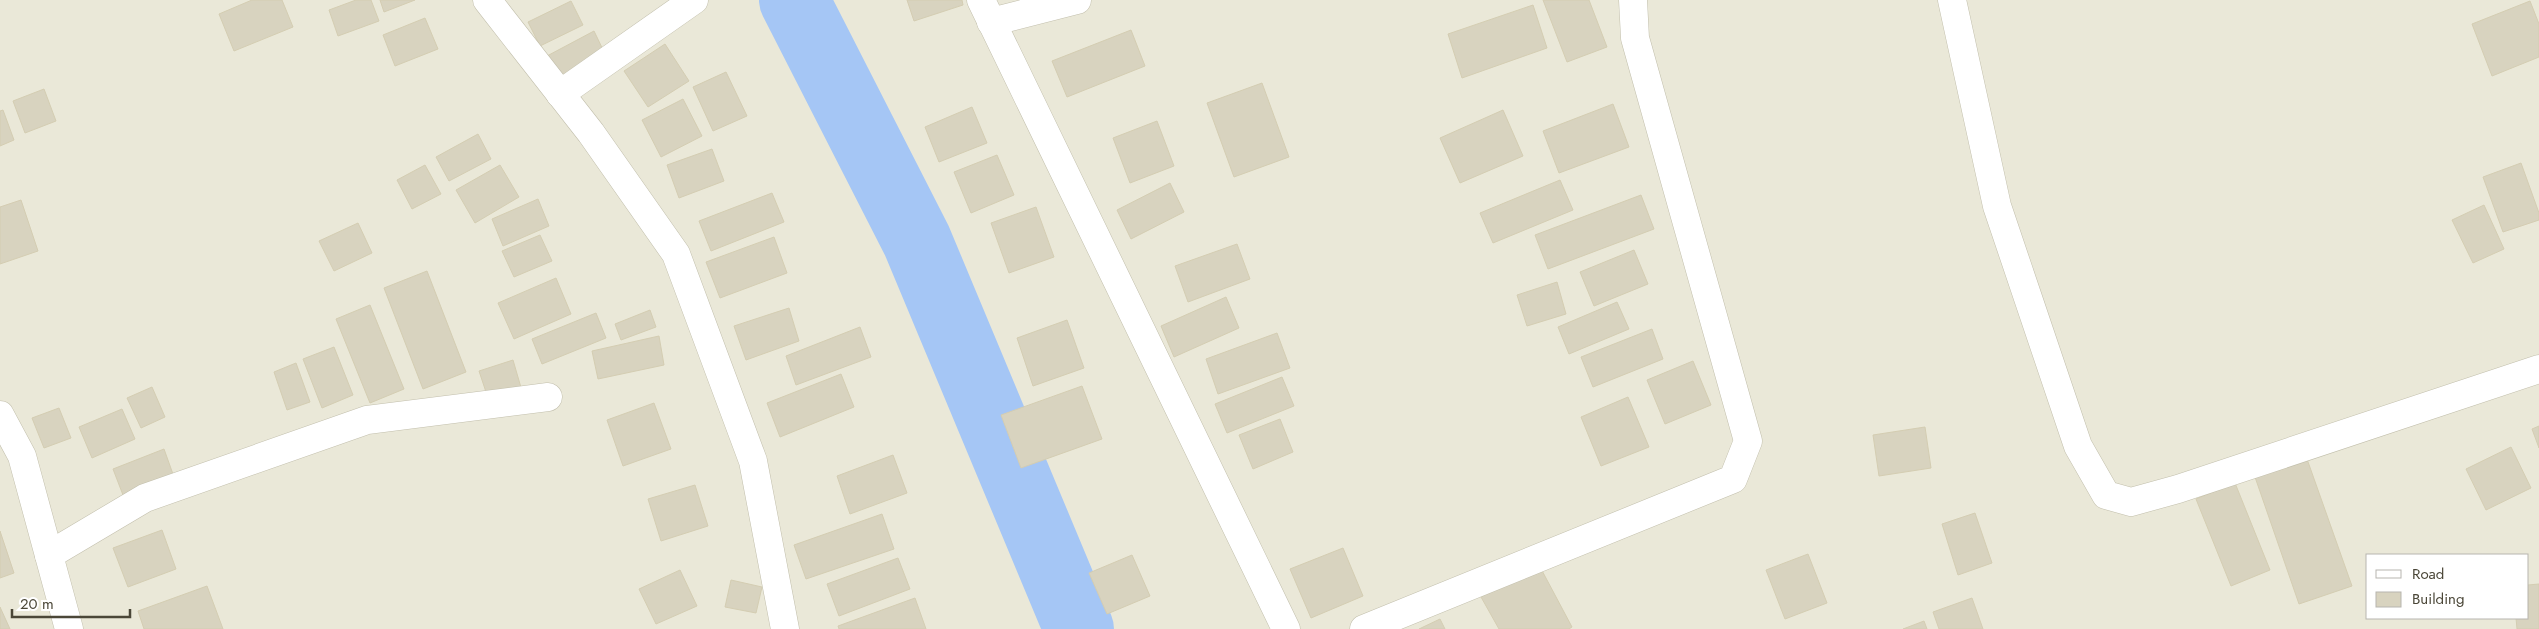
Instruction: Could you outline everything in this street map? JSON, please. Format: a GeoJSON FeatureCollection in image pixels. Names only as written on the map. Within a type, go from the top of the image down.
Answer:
{"type":"FeatureCollection","features":[{"type":"Feature","properties":{"kind":"street"},"geometry":{"type":"LineString","coordinates":[[487,0],[591,133],[676,254],[753,460],[784,629]]}},
{"type":"Feature","properties":{"kind":"street"},"geometry":{"type":"LineString","coordinates":[[560,94],[694,0]]}},
{"type":"Feature","properties":{"kind":"street"},"geometry":{"type":"LineString","coordinates":[[1077,0],[986,11],[1286,629]]}},
{"type":"Feature","properties":{"kind":"street"},"geometry":{"type":"LineString","coordinates":[[1364,629],[1733,479],[1748,441],[1635,38],[1633,0]]}},
{"type":"Feature","properties":{"kind":"street"},"geometry":{"type":"LineString","coordinates":[[1952,0],[1997,206],[2078,446],[2106,494],[2131,502],[2178,489],[2539,369]]}},
{"type":"Feature","properties":{"kind":"street"},"geometry":{"type":"LineString","coordinates":[[48,555],[145,498],[367,420],[548,397]]}},
{"type":"Feature","properties":{"kind":"street"},"geometry":{"type":"LineString","coordinates":[[0,416],[22,456],[69,629]]}},
{"type":"Feature","properties":{"kind":"shaded area"},"geometry":{"type":"Polygon","coordinates":[[[0,0],[2539,0],[2539,629],[0,629],[0,0]]]}},
{"type":"Feature","properties":{"kind":"building"},"geometry":{"type":"Polygon","coordinates":[[[252,0],[282,0],[293,27],[234,51],[219,14],[252,0]]]}},
{"type":"Feature","properties":{"kind":"building"},"geometry":{"type":"Polygon","coordinates":[[[356,0],[371,0],[379,21],[338,36],[329,10],[356,0]]]}},
{"type":"Feature","properties":{"kind":"building"},"geometry":{"type":"Polygon","coordinates":[[[380,0],[415,0],[384,12],[380,0]]]}},
{"type":"Feature","properties":{"kind":"building"},"geometry":{"type":"Polygon","coordinates":[[[907,0],[962,0],[963,5],[914,21],[907,0]]]}},
{"type":"Feature","properties":{"kind":"building"},"geometry":{"type":"Polygon","coordinates":[[[1543,0],[1589,0],[1607,47],[1567,62],[1543,0]]]}},
{"type":"Feature","properties":{"kind":"building"},"geometry":{"type":"Polygon","coordinates":[[[571,1],[583,25],[540,46],[528,22],[571,1]]]}},
{"type":"Feature","properties":{"kind":"building"},"geometry":{"type":"Polygon","coordinates":[[[2530,1],[2539,24],[2539,57],[2492,76],[2472,24],[2530,1]]]}},
{"type":"Feature","properties":{"kind":"building"},"geometry":{"type":"Polygon","coordinates":[[[1533,5],[1547,48],[1462,78],[1448,34],[1533,5]]]}},
{"type":"Feature","properties":{"kind":"building"},"geometry":{"type":"Polygon","coordinates":[[[425,18],[438,49],[395,66],[383,35],[425,18]]]}},
{"type":"Feature","properties":{"kind":"building"},"geometry":{"type":"Polygon","coordinates":[[[1131,30],[1145,66],[1067,97],[1052,61],[1131,30]]]}},
{"type":"Feature","properties":{"kind":"building"},"geometry":{"type":"Polygon","coordinates":[[[594,31],[606,56],[560,80],[547,56],[594,31]]]}},
{"type":"Feature","properties":{"kind":"building"},"geometry":{"type":"Polygon","coordinates":[[[665,44],[689,81],[648,107],[624,71],[665,44]]]}},
{"type":"Feature","properties":{"kind":"building"},"geometry":{"type":"Polygon","coordinates":[[[726,72],[747,116],[713,131],[693,87],[726,72]]]}},
{"type":"Feature","properties":{"kind":"building"},"geometry":{"type":"Polygon","coordinates":[[[1262,83],[1289,157],[1234,177],[1207,103],[1262,83]]]}},
{"type":"Feature","properties":{"kind":"building"},"geometry":{"type":"Polygon","coordinates":[[[44,89],[56,121],[25,133],[13,101],[44,89]]]}},
{"type":"Feature","properties":{"kind":"building"},"geometry":{"type":"Polygon","coordinates":[[[683,99],[702,136],[661,157],[642,120],[683,99]]]}},
{"type":"Feature","properties":{"kind":"building"},"geometry":{"type":"Polygon","coordinates":[[[1613,104],[1629,147],[1559,173],[1543,131],[1613,104]]]}},
{"type":"Feature","properties":{"kind":"building"},"geometry":{"type":"Polygon","coordinates":[[[972,107],[987,143],[939,162],[925,127],[972,107]]]}},
{"type":"Feature","properties":{"kind":"building"},"geometry":{"type":"Polygon","coordinates":[[[3,110],[14,140],[0,146],[0,111],[3,110]]]}},
{"type":"Feature","properties":{"kind":"building"},"geometry":{"type":"Polygon","coordinates":[[[1503,110],[1523,156],[1460,183],[1440,138],[1503,110]]]}},
{"type":"Feature","properties":{"kind":"building"},"geometry":{"type":"Polygon","coordinates":[[[1157,121],[1174,166],[1130,183],[1113,138],[1157,121]]]}},
{"type":"Feature","properties":{"kind":"building"},"geometry":{"type":"Polygon","coordinates":[[[478,134],[491,159],[449,181],[436,157],[478,134]]]}},
{"type":"Feature","properties":{"kind":"building"},"geometry":{"type":"Polygon","coordinates":[[[712,149],[724,181],[679,198],[667,165],[712,149]]]}},
{"type":"Feature","properties":{"kind":"building"},"geometry":{"type":"Polygon","coordinates":[[[997,155],[1014,195],[971,213],[954,172],[997,155]]]}},
{"type":"Feature","properties":{"kind":"building"},"geometry":{"type":"Polygon","coordinates":[[[2521,163],[2539,213],[2539,220],[2503,232],[2483,177],[2521,163]]]}},
{"type":"Feature","properties":{"kind":"building"},"geometry":{"type":"Polygon","coordinates":[[[425,165],[441,194],[412,209],[397,180],[425,165]]]}},
{"type":"Feature","properties":{"kind":"building"},"geometry":{"type":"Polygon","coordinates":[[[500,165],[519,197],[475,223],[456,190],[500,165]]]}},
{"type":"Feature","properties":{"kind":"building"},"geometry":{"type":"Polygon","coordinates":[[[1560,180],[1573,210],[1493,243],[1480,213],[1560,180]]]}},
{"type":"Feature","properties":{"kind":"building"},"geometry":{"type":"Polygon","coordinates":[[[1170,183],[1184,212],[1131,239],[1117,210],[1170,183]]]}},
{"type":"Feature","properties":{"kind":"building"},"geometry":{"type":"Polygon","coordinates":[[[772,193],[784,222],[711,251],[699,221],[772,193]]]}},
{"type":"Feature","properties":{"kind":"building"},"geometry":{"type":"Polygon","coordinates":[[[1641,195],[1654,229],[1548,269],[1535,235],[1641,195]]]}},
{"type":"Feature","properties":{"kind":"building"},"geometry":{"type":"Polygon","coordinates":[[[538,199],[549,226],[503,246],[492,219],[538,199]]]}},
{"type":"Feature","properties":{"kind":"building"},"geometry":{"type":"Polygon","coordinates":[[[21,200],[38,251],[0,264],[0,207],[21,200]]]}},
{"type":"Feature","properties":{"kind":"building"},"geometry":{"type":"Polygon","coordinates":[[[2484,205],[2504,249],[2473,263],[2452,220],[2484,205]]]}},
{"type":"Feature","properties":{"kind":"building"},"geometry":{"type":"Polygon","coordinates":[[[1036,207],[1054,257],[1009,273],[991,223],[1036,207]]]}},
{"type":"Feature","properties":{"kind":"building"},"geometry":{"type":"Polygon","coordinates":[[[358,223],[372,253],[334,271],[319,241],[358,223]]]}},
{"type":"Feature","properties":{"kind":"building"},"geometry":{"type":"Polygon","coordinates":[[[540,235],[552,261],[514,277],[502,251],[540,235]]]}},
{"type":"Feature","properties":{"kind":"building"},"geometry":{"type":"Polygon","coordinates":[[[774,237],[787,273],[720,298],[706,262],[774,237]]]}},
{"type":"Feature","properties":{"kind":"building"},"geometry":{"type":"Polygon","coordinates":[[[1237,244],[1250,279],[1188,302],[1175,266],[1237,244]]]}},
{"type":"Feature","properties":{"kind":"building"},"geometry":{"type":"Polygon","coordinates":[[[1634,250],[1648,284],[1594,306],[1580,272],[1634,250]]]}},
{"type":"Feature","properties":{"kind":"building"},"geometry":{"type":"Polygon","coordinates":[[[427,271],[466,372],[423,389],[384,288],[427,271]]]}},
{"type":"Feature","properties":{"kind":"building"},"geometry":{"type":"Polygon","coordinates":[[[556,278],[571,314],[514,339],[498,303],[556,278]]]}},
{"type":"Feature","properties":{"kind":"building"},"geometry":{"type":"Polygon","coordinates":[[[1557,282],[1566,314],[1527,326],[1517,295],[1557,282]]]}},
{"type":"Feature","properties":{"kind":"building"},"geometry":{"type":"Polygon","coordinates":[[[1226,297],[1239,328],[1174,357],[1161,326],[1226,297]]]}},
{"type":"Feature","properties":{"kind":"building"},"geometry":{"type":"Polygon","coordinates":[[[1617,302],[1629,329],[1569,354],[1558,327],[1617,302]]]}},
{"type":"Feature","properties":{"kind":"building"},"geometry":{"type":"Polygon","coordinates":[[[370,305],[404,389],[370,403],[336,319],[370,305]]]}},
{"type":"Feature","properties":{"kind":"building"},"geometry":{"type":"Polygon","coordinates":[[[789,308],[799,341],[746,360],[734,326],[789,308]]]}},
{"type":"Feature","properties":{"kind":"building"},"geometry":{"type":"Polygon","coordinates":[[[650,310],[656,327],[621,340],[615,324],[650,310]]]}},
{"type":"Feature","properties":{"kind":"building"},"geometry":{"type":"Polygon","coordinates":[[[596,313],[606,338],[542,364],[532,339],[596,313]]]}},
{"type":"Feature","properties":{"kind":"building"},"geometry":{"type":"Polygon","coordinates":[[[1067,320],[1084,368],[1033,386],[1017,338],[1067,320]]]}},
{"type":"Feature","properties":{"kind":"building"},"geometry":{"type":"Polygon","coordinates":[[[860,327],[871,357],[796,385],[786,356],[860,327]]]}},
{"type":"Feature","properties":{"kind":"building"},"geometry":{"type":"Polygon","coordinates":[[[1652,329],[1663,359],[1593,387],[1581,357],[1652,329]]]}},
{"type":"Feature","properties":{"kind":"building"},"geometry":{"type":"Polygon","coordinates":[[[1277,333],[1290,368],[1218,394],[1206,359],[1277,333]]]}},
{"type":"Feature","properties":{"kind":"building"},"geometry":{"type":"Polygon","coordinates":[[[659,336],[664,365],[598,379],[592,351],[659,336]]]}},
{"type":"Feature","properties":{"kind":"building"},"geometry":{"type":"Polygon","coordinates":[[[334,347],[353,395],[322,408],[303,359],[334,347]]]}},
{"type":"Feature","properties":{"kind":"building"},"geometry":{"type":"Polygon","coordinates":[[[513,360],[522,391],[489,401],[479,371],[513,360]]]}},
{"type":"Feature","properties":{"kind":"building"},"geometry":{"type":"Polygon","coordinates":[[[1693,361],[1711,405],[1665,424],[1647,380],[1693,361]]]}},
{"type":"Feature","properties":{"kind":"building"},"geometry":{"type":"Polygon","coordinates":[[[296,363],[310,402],[287,410],[274,372],[296,363]]]}},
{"type":"Feature","properties":{"kind":"building"},"geometry":{"type":"Polygon","coordinates":[[[841,374],[854,407],[780,437],[767,403],[841,374]]]}},
{"type":"Feature","properties":{"kind":"building"},"geometry":{"type":"Polygon","coordinates":[[[1282,377],[1294,406],[1227,433],[1215,404],[1282,377]]]}},
{"type":"Feature","properties":{"kind":"building"},"geometry":{"type":"Polygon","coordinates":[[[1082,386],[1102,439],[1021,468],[1001,415],[1082,386]]]}},
{"type":"Feature","properties":{"kind":"building"},"geometry":{"type":"Polygon","coordinates":[[[152,387],[165,417],[141,428],[127,398],[152,387]]]}},
{"type":"Feature","properties":{"kind":"building"},"geometry":{"type":"Polygon","coordinates":[[[1628,397],[1649,447],[1601,466],[1581,417],[1628,397]]]}},
{"type":"Feature","properties":{"kind":"building"},"geometry":{"type":"Polygon","coordinates":[[[654,403],[671,449],[623,466],[607,420],[654,403]]]}},
{"type":"Feature","properties":{"kind":"building"},"geometry":{"type":"Polygon","coordinates":[[[59,408],[71,438],[44,448],[32,418],[59,408]]]}},
{"type":"Feature","properties":{"kind":"building"},"geometry":{"type":"Polygon","coordinates":[[[122,409],[135,439],[92,458],[79,427],[122,409]]]}},
{"type":"Feature","properties":{"kind":"building"},"geometry":{"type":"Polygon","coordinates":[[[1280,419],[1293,452],[1253,469],[1239,435],[1280,419]]]}},
{"type":"Feature","properties":{"kind":"building"},"geometry":{"type":"Polygon","coordinates":[[[2539,426],[2539,448],[2532,429],[2539,426]]]}},
{"type":"Feature","properties":{"kind":"building"},"geometry":{"type":"Polygon","coordinates":[[[1925,427],[1931,468],[1879,476],[1873,435],[1925,427]]]}},
{"type":"Feature","properties":{"kind":"building"},"geometry":{"type":"Polygon","coordinates":[[[2511,447],[2531,488],[2486,510],[2466,469],[2511,447]]]}},
{"type":"Feature","properties":{"kind":"building"},"geometry":{"type":"Polygon","coordinates":[[[164,449],[174,477],[123,495],[113,469],[164,449]]]}},
{"type":"Feature","properties":{"kind":"building"},"geometry":{"type":"Polygon","coordinates":[[[893,455],[907,493],[850,514],[837,476],[893,455]]]}},
{"type":"Feature","properties":{"kind":"building"},"geometry":{"type":"Polygon","coordinates":[[[2307,459],[2352,586],[2299,604],[2255,477],[2307,459]]]}},
{"type":"Feature","properties":{"kind":"building"},"geometry":{"type":"Polygon","coordinates":[[[2235,483],[2270,570],[2231,586],[2196,499],[2235,483]]]}},
{"type":"Feature","properties":{"kind":"building"},"geometry":{"type":"Polygon","coordinates":[[[695,485],[708,526],[661,541],[648,499],[695,485]]]}},
{"type":"Feature","properties":{"kind":"building"},"geometry":{"type":"Polygon","coordinates":[[[1975,513],[1992,563],[1958,575],[1942,524],[1975,513]]]}},
{"type":"Feature","properties":{"kind":"building"},"geometry":{"type":"Polygon","coordinates":[[[882,514],[894,549],[806,579],[794,545],[882,514]]]}},
{"type":"Feature","properties":{"kind":"building"},"geometry":{"type":"Polygon","coordinates":[[[162,530],[176,569],[128,587],[113,548],[162,530]]]}},
{"type":"Feature","properties":{"kind":"building"},"geometry":{"type":"Polygon","coordinates":[[[0,531],[14,573],[0,578],[0,531]]]}},
{"type":"Feature","properties":{"kind":"building"},"geometry":{"type":"Polygon","coordinates":[[[1343,548],[1363,596],[1311,618],[1290,569],[1343,548]]]}},
{"type":"Feature","properties":{"kind":"building"},"geometry":{"type":"Polygon","coordinates":[[[1808,554],[1827,603],[1785,619],[1766,570],[1808,554]]]}},
{"type":"Feature","properties":{"kind":"building"},"geometry":{"type":"Polygon","coordinates":[[[1132,555],[1150,596],[1107,614],[1089,573],[1132,555]]]}},
{"type":"Feature","properties":{"kind":"building"},"geometry":{"type":"Polygon","coordinates":[[[898,558],[910,589],[839,616],[827,584],[898,558]]]}},
{"type":"Feature","properties":{"kind":"building"},"geometry":{"type":"Polygon","coordinates":[[[1539,565],[1572,627],[1569,629],[1499,629],[1481,597],[1539,565]]]}},
{"type":"Feature","properties":{"kind":"building"},"geometry":{"type":"Polygon","coordinates":[[[680,570],[697,606],[656,624],[639,589],[680,570]]]}},
{"type":"Feature","properties":{"kind":"building"},"geometry":{"type":"Polygon","coordinates":[[[731,580],[762,587],[756,613],[725,607],[731,580]]]}},
{"type":"Feature","properties":{"kind":"building"},"geometry":{"type":"Polygon","coordinates":[[[2539,584],[2539,629],[2517,629],[2516,619],[2529,619],[2529,585],[2539,584]]]}},
{"type":"Feature","properties":{"kind":"building"},"geometry":{"type":"Polygon","coordinates":[[[207,586],[223,629],[144,629],[138,611],[207,586]]]}},
{"type":"Feature","properties":{"kind":"building"},"geometry":{"type":"Polygon","coordinates":[[[915,598],[926,629],[839,629],[838,626],[915,598]]]}},
{"type":"Feature","properties":{"kind":"building"},"geometry":{"type":"Polygon","coordinates":[[[1972,598],[1983,629],[1939,629],[1933,612],[1972,598]]]}},
{"type":"Feature","properties":{"kind":"building"},"geometry":{"type":"Polygon","coordinates":[[[0,607],[10,629],[0,629],[0,607]]]}},
{"type":"Feature","properties":{"kind":"building"},"geometry":{"type":"Polygon","coordinates":[[[1440,619],[1445,629],[1419,629],[1440,619]]]}},
{"type":"Feature","properties":{"kind":"building"},"geometry":{"type":"Polygon","coordinates":[[[1924,621],[1927,629],[1903,629],[1924,621]]]}},
{"type":"Feature","properties":{"kind":"waterway"},"geometry":{"type":"LineString","coordinates":[[794,0],[917,241],[1079,629]]}}]}
